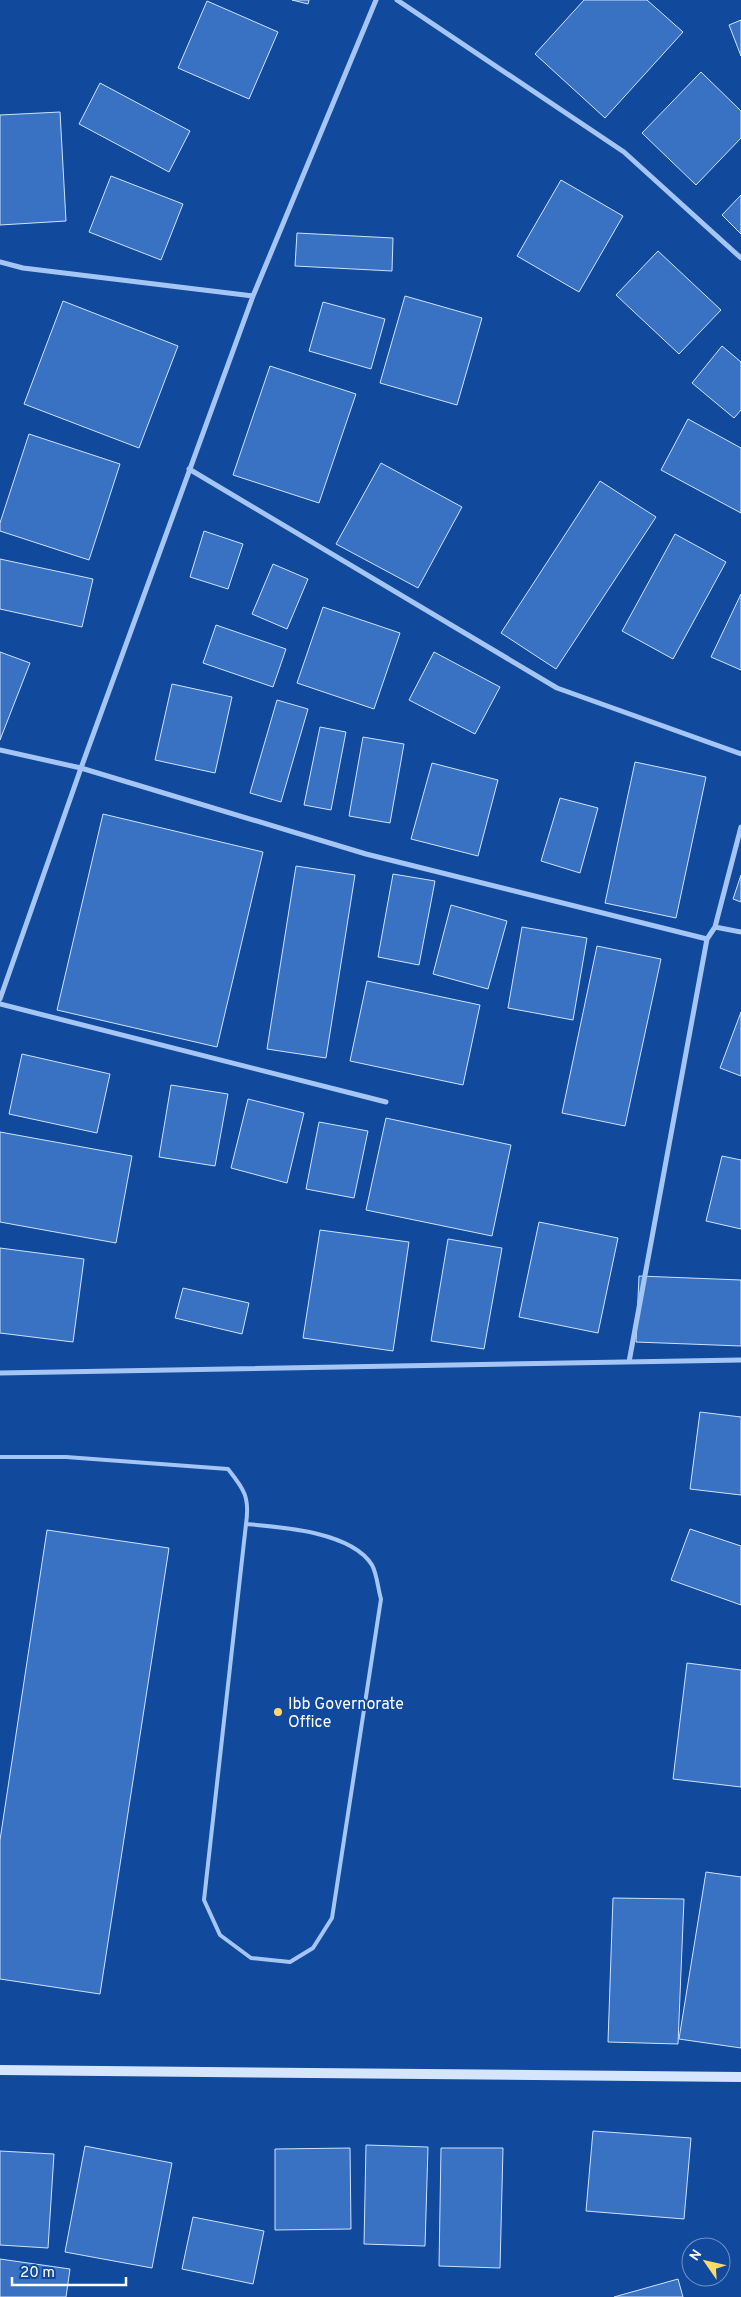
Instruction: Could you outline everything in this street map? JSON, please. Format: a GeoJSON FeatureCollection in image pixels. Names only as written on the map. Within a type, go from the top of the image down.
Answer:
{"type":"FeatureCollection","features":[{"type":"Feature","properties":{"kind":"main road"},"geometry":{"type":"LineString","coordinates":[[0,2070],[741,2077]]}},
{"type":"Feature","properties":{"kind":"street"},"geometry":{"type":"LineString","coordinates":[[0,999],[81,768],[253,296],[376,0]]}},
{"type":"Feature","properties":{"kind":"street"},"geometry":{"type":"LineString","coordinates":[[397,0],[624,152],[741,258]]}},
{"type":"Feature","properties":{"kind":"street"},"geometry":{"type":"LineString","coordinates":[[0,262],[23,268],[253,296]]}},
{"type":"Feature","properties":{"kind":"street"},"geometry":{"type":"LineString","coordinates":[[189,469],[557,688],[741,754]]}},
{"type":"Feature","properties":{"kind":"street"},"geometry":{"type":"LineString","coordinates":[[0,750],[81,768],[366,854],[707,939]]}},
{"type":"Feature","properties":{"kind":"street"},"geometry":{"type":"LineString","coordinates":[[629,1362],[707,939],[715,927],[741,827]]}},
{"type":"Feature","properties":{"kind":"street"},"geometry":{"type":"LineString","coordinates":[[715,927],[741,932]]}},
{"type":"Feature","properties":{"kind":"street"},"geometry":{"type":"LineString","coordinates":[[0,1004],[386,1102]]}},
{"type":"Feature","properties":{"kind":"street"},"geometry":{"type":"LineString","coordinates":[[0,1373],[741,1360]]}},
{"type":"Feature","properties":{"kind":"lane"},"geometry":{"type":"LineString","coordinates":[[0,1457],[66,1457],[228,1469],[242,1486],[249,1505],[246,1524],[204,1900],[220,1935],[251,1958],[290,1962],[313,1948],[332,1918],[381,1599],[372,1566],[354,1547],[302,1529],[246,1524]]}},
{"type":"Feature","properties":{"kind":"building"},"geometry":{"type":"Polygon","coordinates":[[[292,0],[309,0],[308,4],[292,0]]]}},
{"type":"Feature","properties":{"kind":"building"},"geometry":{"type":"Polygon","coordinates":[[[584,0],[647,0],[683,32],[605,118],[535,54],[584,0]]]}},
{"type":"Feature","properties":{"kind":"building"},"geometry":{"type":"Polygon","coordinates":[[[207,1],[278,32],[249,99],[178,68],[207,1]]]}},
{"type":"Feature","properties":{"kind":"building"},"geometry":{"type":"Polygon","coordinates":[[[741,20],[741,56],[729,25],[741,20]]]}},
{"type":"Feature","properties":{"kind":"building"},"geometry":{"type":"Polygon","coordinates":[[[701,72],[741,111],[741,138],[696,185],[642,133],[701,72]]]}},
{"type":"Feature","properties":{"kind":"building"},"geometry":{"type":"Polygon","coordinates":[[[100,83],[190,131],[169,172],[79,124],[100,83]]]}},
{"type":"Feature","properties":{"kind":"building"},"geometry":{"type":"Polygon","coordinates":[[[60,112],[66,221],[0,225],[0,115],[60,112]]]}},
{"type":"Feature","properties":{"kind":"building"},"geometry":{"type":"Polygon","coordinates":[[[111,176],[183,204],[161,260],[89,232],[111,176]]]}},
{"type":"Feature","properties":{"kind":"building"},"geometry":{"type":"Polygon","coordinates":[[[561,180],[623,216],[579,292],[517,256],[561,180]]]}},
{"type":"Feature","properties":{"kind":"building"},"geometry":{"type":"Polygon","coordinates":[[[741,195],[741,234],[722,215],[741,195]]]}},
{"type":"Feature","properties":{"kind":"building"},"geometry":{"type":"Polygon","coordinates":[[[297,233],[393,238],[392,271],[295,266],[297,233]]]}},
{"type":"Feature","properties":{"kind":"building"},"geometry":{"type":"Polygon","coordinates":[[[658,251],[721,310],[679,354],[616,295],[658,251]]]}},
{"type":"Feature","properties":{"kind":"building"},"geometry":{"type":"Polygon","coordinates":[[[405,296],[482,318],[457,405],[380,383],[405,296]]]}},
{"type":"Feature","properties":{"kind":"building"},"geometry":{"type":"Polygon","coordinates":[[[63,301],[178,346],[139,448],[24,404],[63,301]]]}},
{"type":"Feature","properties":{"kind":"building"},"geometry":{"type":"Polygon","coordinates":[[[323,302],[385,319],[371,369],[309,351],[323,302]]]}},
{"type":"Feature","properties":{"kind":"building"},"geometry":{"type":"Polygon","coordinates":[[[722,346],[741,362],[741,410],[734,418],[692,383],[722,346]]]}},
{"type":"Feature","properties":{"kind":"building"},"geometry":{"type":"Polygon","coordinates":[[[270,366],[356,394],[319,503],[233,475],[270,366]]]}},
{"type":"Feature","properties":{"kind":"building"},"geometry":{"type":"Polygon","coordinates":[[[688,419],[741,448],[741,513],[661,470],[688,419]]]}},
{"type":"Feature","properties":{"kind":"building"},"geometry":{"type":"Polygon","coordinates":[[[29,434],[120,464],[89,560],[0,531],[0,523],[29,434]]]}},
{"type":"Feature","properties":{"kind":"building"},"geometry":{"type":"Polygon","coordinates":[[[381,463],[462,507],[418,588],[336,544],[381,463]]]}},
{"type":"Feature","properties":{"kind":"building"},"geometry":{"type":"Polygon","coordinates":[[[600,481],[656,517],[556,669],[501,633],[600,481]]]}},
{"type":"Feature","properties":{"kind":"building"},"geometry":{"type":"Polygon","coordinates":[[[204,531],[243,544],[228,589],[190,577],[204,531]]]}},
{"type":"Feature","properties":{"kind":"building"},"geometry":{"type":"Polygon","coordinates":[[[675,534],[726,562],[673,659],[622,631],[675,534]]]}},
{"type":"Feature","properties":{"kind":"building"},"geometry":{"type":"Polygon","coordinates":[[[0,559],[93,579],[82,627],[0,609],[0,559]]]}},
{"type":"Feature","properties":{"kind":"building"},"geometry":{"type":"Polygon","coordinates":[[[273,564],[308,579],[287,629],[252,614],[273,564]]]}},
{"type":"Feature","properties":{"kind":"building"},"geometry":{"type":"Polygon","coordinates":[[[741,594],[741,670],[711,657],[741,594]]]}},
{"type":"Feature","properties":{"kind":"building"},"geometry":{"type":"Polygon","coordinates":[[[323,607],[400,633],[374,709],[297,683],[323,607]]]}},
{"type":"Feature","properties":{"kind":"building"},"geometry":{"type":"Polygon","coordinates":[[[216,625],[286,649],[273,687],[203,663],[216,625]]]}},
{"type":"Feature","properties":{"kind":"building"},"geometry":{"type":"Polygon","coordinates":[[[0,652],[30,663],[0,740],[0,652]]]}},
{"type":"Feature","properties":{"kind":"building"},"geometry":{"type":"Polygon","coordinates":[[[434,652],[500,687],[475,734],[409,700],[434,652]]]}},
{"type":"Feature","properties":{"kind":"building"},"geometry":{"type":"Polygon","coordinates":[[[172,684],[232,697],[215,773],[155,760],[172,684]]]}},
{"type":"Feature","properties":{"kind":"building"},"geometry":{"type":"Polygon","coordinates":[[[277,700],[308,709],[281,802],[250,793],[277,700]]]}},
{"type":"Feature","properties":{"kind":"building"},"geometry":{"type":"Polygon","coordinates":[[[320,727],[346,732],[331,810],[304,805],[320,727]]]}},
{"type":"Feature","properties":{"kind":"building"},"geometry":{"type":"Polygon","coordinates":[[[363,737],[404,744],[390,823],[349,816],[363,737]]]}},
{"type":"Feature","properties":{"kind":"building"},"geometry":{"type":"Polygon","coordinates":[[[635,762],[706,777],[676,918],[605,903],[635,762]]]}},
{"type":"Feature","properties":{"kind":"building"},"geometry":{"type":"Polygon","coordinates":[[[432,763],[498,780],[478,856],[411,839],[432,763]]]}},
{"type":"Feature","properties":{"kind":"building"},"geometry":{"type":"Polygon","coordinates":[[[560,798],[598,808],[580,873],[541,861],[560,798]]]}},
{"type":"Feature","properties":{"kind":"building"},"geometry":{"type":"Polygon","coordinates":[[[103,814],[263,852],[217,1047],[57,1010],[103,814]]]}},
{"type":"Feature","properties":{"kind":"building"},"geometry":{"type":"Polygon","coordinates":[[[296,866],[355,875],[326,1058],[267,1049],[296,866]]]}},
{"type":"Feature","properties":{"kind":"building"},"geometry":{"type":"Polygon","coordinates":[[[393,874],[435,881],[419,965],[378,957],[393,874]]]}},
{"type":"Feature","properties":{"kind":"building"},"geometry":{"type":"Polygon","coordinates":[[[741,875],[741,902],[733,899],[741,875]]]}},
{"type":"Feature","properties":{"kind":"building"},"geometry":{"type":"Polygon","coordinates":[[[451,905],[507,921],[488,989],[433,974],[451,905]]]}},
{"type":"Feature","properties":{"kind":"building"},"geometry":{"type":"Polygon","coordinates":[[[522,927],[587,938],[573,1020],[508,1008],[522,927]]]}},
{"type":"Feature","properties":{"kind":"building"},"geometry":{"type":"Polygon","coordinates":[[[597,946],[661,959],[625,1126],[562,1113],[597,946]]]}},
{"type":"Feature","properties":{"kind":"building"},"geometry":{"type":"Polygon","coordinates":[[[367,981],[480,1005],[463,1085],[350,1061],[367,981]]]}},
{"type":"Feature","properties":{"kind":"building"},"geometry":{"type":"Polygon","coordinates":[[[741,1012],[741,1076],[720,1068],[741,1012]]]}},
{"type":"Feature","properties":{"kind":"building"},"geometry":{"type":"Polygon","coordinates":[[[22,1054],[110,1074],[97,1133],[9,1114],[22,1054]]]}},
{"type":"Feature","properties":{"kind":"building"},"geometry":{"type":"Polygon","coordinates":[[[171,1085],[228,1094],[215,1166],[159,1157],[171,1085]]]}},
{"type":"Feature","properties":{"kind":"building"},"geometry":{"type":"Polygon","coordinates":[[[248,1099],[304,1113],[287,1183],[231,1168],[248,1099]]]}},
{"type":"Feature","properties":{"kind":"building"},"geometry":{"type":"Polygon","coordinates":[[[386,1118],[511,1145],[492,1236],[366,1210],[386,1118]]]}},
{"type":"Feature","properties":{"kind":"building"},"geometry":{"type":"Polygon","coordinates":[[[319,1122],[368,1131],[354,1198],[306,1189],[319,1122]]]}},
{"type":"Feature","properties":{"kind":"building"},"geometry":{"type":"Polygon","coordinates":[[[0,1132],[132,1156],[116,1243],[0,1222],[0,1132]]]}},
{"type":"Feature","properties":{"kind":"building"},"geometry":{"type":"Polygon","coordinates":[[[722,1156],[741,1160],[741,1229],[706,1221],[722,1156]]]}},
{"type":"Feature","properties":{"kind":"building"},"geometry":{"type":"Polygon","coordinates":[[[539,1222],[618,1238],[598,1333],[519,1317],[539,1222]]]}},
{"type":"Feature","properties":{"kind":"building"},"geometry":{"type":"Polygon","coordinates":[[[320,1230],[409,1242],[393,1351],[303,1338],[320,1230]]]}},
{"type":"Feature","properties":{"kind":"building"},"geometry":{"type":"Polygon","coordinates":[[[448,1239],[502,1248],[484,1349],[431,1341],[448,1239]]]}},
{"type":"Feature","properties":{"kind":"building"},"geometry":{"type":"Polygon","coordinates":[[[0,1248],[84,1259],[73,1342],[0,1333],[0,1248]]]}},
{"type":"Feature","properties":{"kind":"building"},"geometry":{"type":"Polygon","coordinates":[[[639,1276],[741,1280],[741,1346],[636,1342],[639,1276]]]}},
{"type":"Feature","properties":{"kind":"building"},"geometry":{"type":"Polygon","coordinates":[[[183,1288],[249,1303],[242,1334],[175,1318],[183,1288]]]}},
{"type":"Feature","properties":{"kind":"building"},"geometry":{"type":"Polygon","coordinates":[[[700,1412],[741,1417],[741,1495],[690,1489],[700,1412]]]}},
{"type":"Feature","properties":{"kind":"building"},"geometry":{"type":"Polygon","coordinates":[[[690,1529],[741,1546],[741,1605],[671,1580],[690,1529]]]}},
{"type":"Feature","properties":{"kind":"building"},"geometry":{"type":"Polygon","coordinates":[[[47,1530],[169,1548],[100,1994],[0,1979],[0,1840],[47,1530]]]}},
{"type":"Feature","properties":{"kind":"building"},"geometry":{"type":"Polygon","coordinates":[[[687,1663],[741,1670],[741,1787],[673,1779],[687,1663]]]}},
{"type":"Feature","properties":{"kind":"building"},"geometry":{"type":"Polygon","coordinates":[[[706,1872],[741,1877],[741,2048],[679,2039],[706,1872]]]}},
{"type":"Feature","properties":{"kind":"building"},"geometry":{"type":"Polygon","coordinates":[[[613,1898],[684,1899],[678,2044],[608,2042],[613,1898]]]}},
{"type":"Feature","properties":{"kind":"building"},"geometry":{"type":"Polygon","coordinates":[[[593,2131],[691,2138],[684,2219],[586,2211],[593,2131]]]}},
{"type":"Feature","properties":{"kind":"building"},"geometry":{"type":"Polygon","coordinates":[[[366,2145],[428,2147],[425,2246],[364,2244],[366,2145]]]}},
{"type":"Feature","properties":{"kind":"building"},"geometry":{"type":"Polygon","coordinates":[[[85,2146],[172,2163],[152,2268],[65,2252],[85,2146]]]}},
{"type":"Feature","properties":{"kind":"building"},"geometry":{"type":"Polygon","coordinates":[[[350,2148],[351,2229],[275,2230],[275,2149],[350,2148]]]}},
{"type":"Feature","properties":{"kind":"building"},"geometry":{"type":"Polygon","coordinates":[[[441,2148],[503,2148],[500,2268],[439,2266],[441,2148]]]}},
{"type":"Feature","properties":{"kind":"building"},"geometry":{"type":"Polygon","coordinates":[[[0,2151],[54,2154],[48,2248],[0,2245],[0,2151]]]}},
{"type":"Feature","properties":{"kind":"building"},"geometry":{"type":"Polygon","coordinates":[[[193,2217],[264,2231],[253,2284],[182,2269],[193,2217]]]}},
{"type":"Feature","properties":{"kind":"building"},"geometry":{"type":"Polygon","coordinates":[[[0,2259],[70,2269],[66,2297],[0,2297],[0,2259]]]}},
{"type":"Feature","properties":{"kind":"building"},"geometry":{"type":"Polygon","coordinates":[[[678,2279],[683,2297],[614,2297],[678,2279]]]}},
{"type":"Feature","properties":{"kind":"place","name":"Ibb Governorate Office"},"geometry":{"type":"Point","coordinates":[278,1712]}}]}
